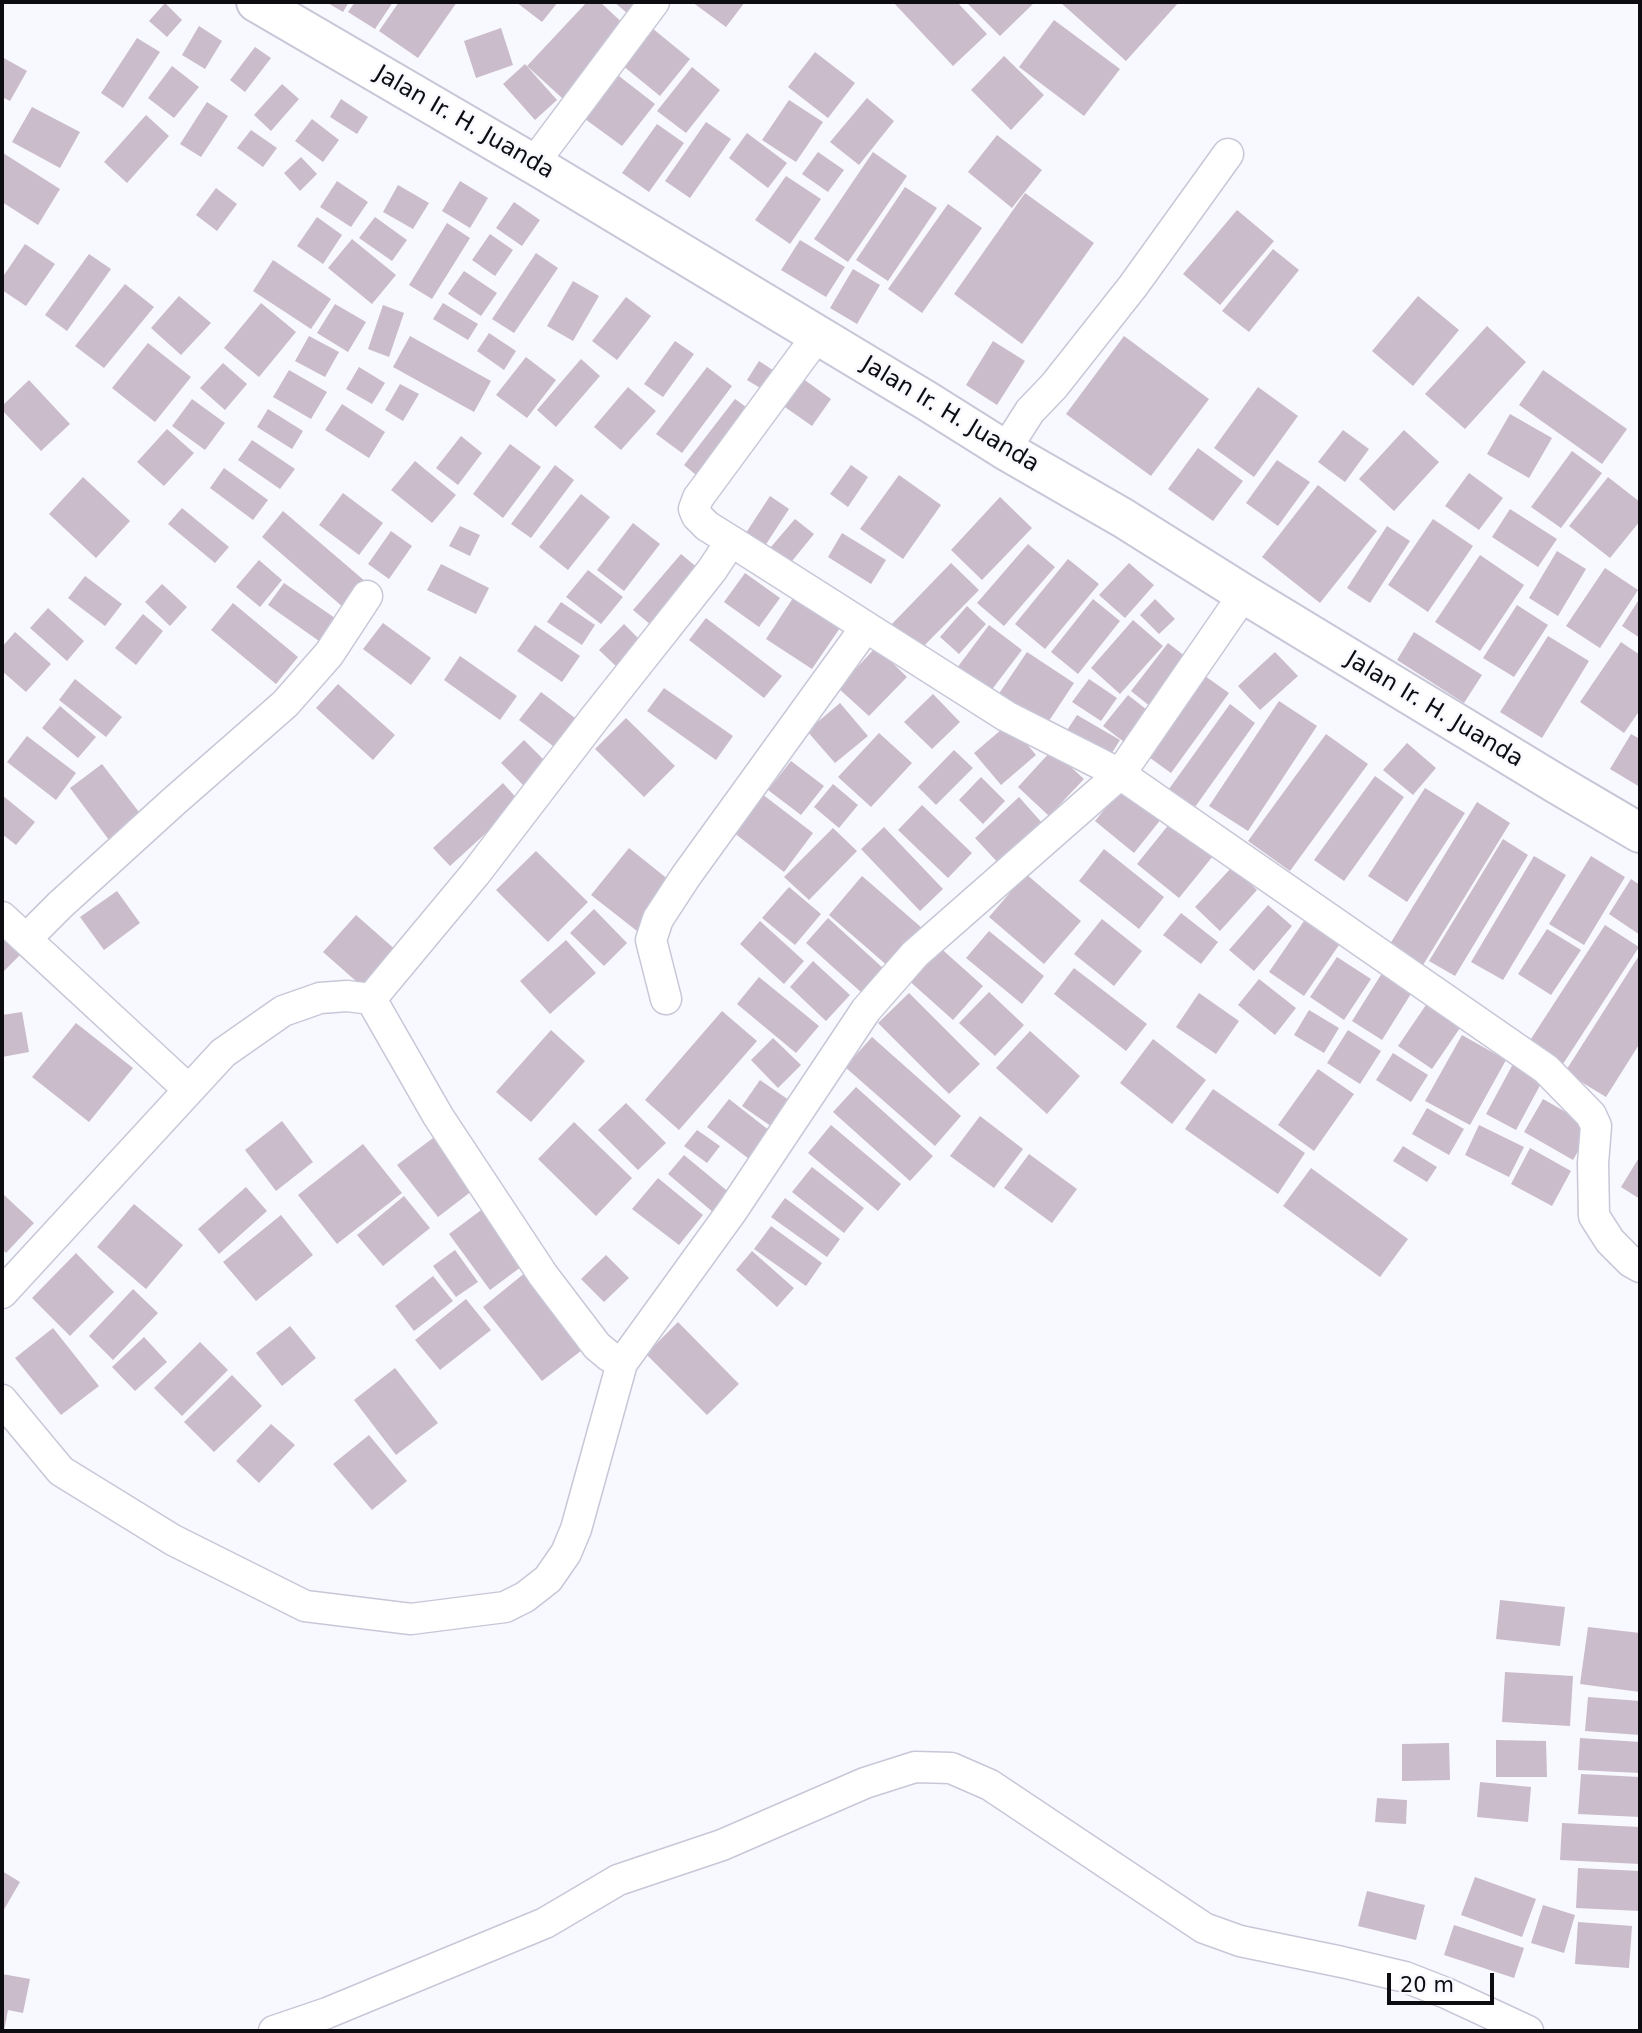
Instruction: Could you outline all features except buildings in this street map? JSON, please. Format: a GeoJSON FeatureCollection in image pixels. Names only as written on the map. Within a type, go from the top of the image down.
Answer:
{"type":"FeatureCollection","features":[{"type":"Feature","properties":{"kind":"street","name":"Jalan Ir. H. Juanda"},"geometry":{"type":"LineString","coordinates":[[256,2],[533,164],[1013,455],[1123,518],[1640,834]]}},
{"type":"Feature","properties":{"kind":"street"},"geometry":{"type":"LineString","coordinates":[[533,164],[654,2]]}},
{"type":"Feature","properties":{"kind":"street"},"geometry":{"type":"LineString","coordinates":[[1013,455],[1048,418],[1054,386],[1133,286],[1228,154]]}},
{"type":"Feature","properties":{"kind":"street"},"geometry":{"type":"LineString","coordinates":[[818,335],[698,498],[694,509],[696,516],[707,526],[1006,716],[1120,774],[1546,1069],[1591,1115],[1596,1126],[1593,1163],[1594,1216],[1610,1241],[1631,1262],[1640,1267]]}},
{"type":"Feature","properties":{"kind":"street"},"geometry":{"type":"LineString","coordinates":[[370,999],[475,874],[732,541]]}},
{"type":"Feature","properties":{"kind":"street"},"geometry":{"type":"LineString","coordinates":[[2,1400],[61,1471],[173,1540],[305,1605],[411,1619],[505,1606],[525,1597],[548,1580],[566,1553],[576,1529],[622,1363],[732,1211],[866,1010],[915,954],[1120,774],[1244,594]]}},
{"type":"Feature","properties":{"kind":"street"},"geometry":{"type":"LineString","coordinates":[[26,939],[172,803],[285,704],[329,654],[368,596]]}},
{"type":"Feature","properties":{"kind":"street"},"geometry":{"type":"LineString","coordinates":[[666,999],[651,940],[658,919],[686,876],[866,628]]}},
{"type":"Feature","properties":{"kind":"street"},"geometry":{"type":"LineString","coordinates":[[2,917],[189,1090]]}},
{"type":"Feature","properties":{"kind":"street"},"geometry":{"type":"LineString","coordinates":[[2,1293],[223,1053],[282,1011],[320,998],[347,996],[370,999]]}},
{"type":"Feature","properties":{"kind":"street"},"geometry":{"type":"LineString","coordinates":[[370,999],[438,1116],[543,1275],[597,1346],[622,1363]]}},
{"type":"Feature","properties":{"kind":"street"},"geometry":{"type":"LineString","coordinates":[[274,2031],[327,2013],[545,1923],[618,1880],[722,1845],[865,1783],[915,1767],[951,1768],[990,1785],[1204,1928],[1240,1941],[1405,1977],[1528,2031]]}}]}
